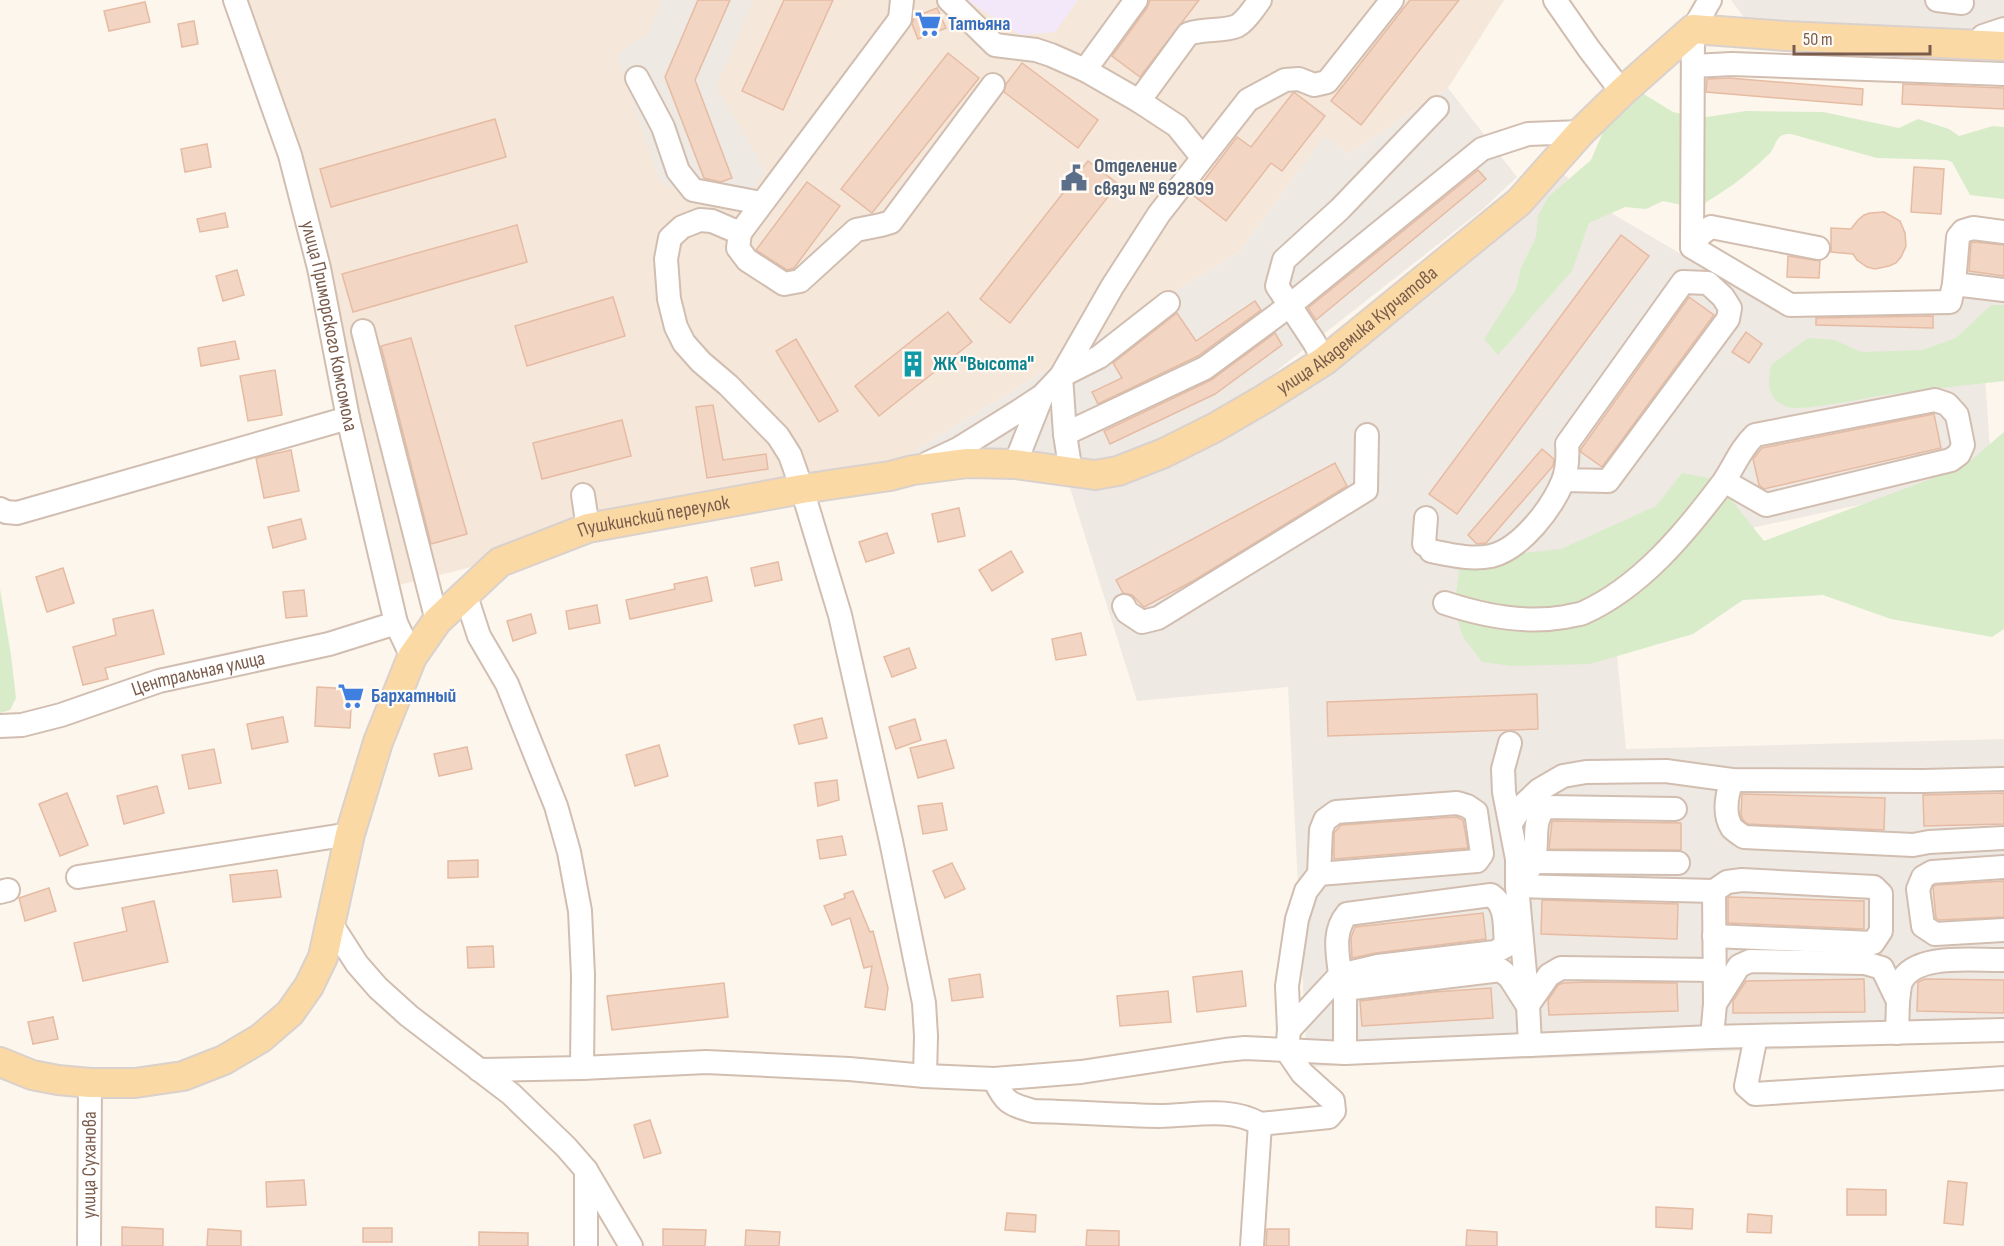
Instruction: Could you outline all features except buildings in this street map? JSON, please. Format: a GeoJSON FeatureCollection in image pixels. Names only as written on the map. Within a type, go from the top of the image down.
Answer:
{"type":"FeatureCollection","features":[{"type":"Feature","properties":{"kind":"main road","name":"улица Академика Курчатова"},"geometry":{"type":"LineString","coordinates":[[913,470],[969,463],[1015,464],[1095,475],[1118,471],[1164,453],[1214,428],[1324,361],[1519,202],[1581,132],[1693,29]]}},
{"type":"Feature","properties":{"kind":"main road"},"geometry":{"type":"LineString","coordinates":[[1693,29],[1786,36],[2004,46]]}},
{"type":"Feature","properties":{"kind":"main road","name":"Пушкинский переулок"},"geometry":{"type":"LineString","coordinates":[[425,637],[500,562],[588,528],[802,489],[890,476],[913,470]]}},
{"type":"Feature","properties":{"kind":"main road"},"geometry":{"type":"LineString","coordinates":[[0,1062],[32,1075],[90,1083],[135,1083],[183,1076],[224,1060],[261,1038],[290,1012],[309,986],[323,957],[332,925],[350,834],[378,742],[425,637]]}},
{"type":"Feature","properties":{"kind":"street","name":"улица Приморского Комсомола"},"geometry":{"type":"LineString","coordinates":[[235,0],[290,155],[319,268],[348,417],[396,623],[425,637]]}},
{"type":"Feature","properties":{"kind":"street"},"geometry":{"type":"LineString","coordinates":[[902,0],[900,20],[740,233],[738,248],[747,260],[784,284],[800,281],[856,230],[891,222],[993,85]]}},
{"type":"Feature","properties":{"kind":"street"},"geometry":{"type":"LineString","coordinates":[[949,0],[995,45],[1036,50],[1085,70],[1139,101],[1177,126],[1202,157]]}},
{"type":"Feature","properties":{"kind":"street"},"geometry":{"type":"LineString","coordinates":[[1085,70],[1136,0]]}},
{"type":"Feature","properties":{"kind":"street"},"geometry":{"type":"LineString","coordinates":[[1139,101],[1188,34],[1199,30],[1215,30],[1238,25],[1260,0]]}},
{"type":"Feature","properties":{"kind":"street"},"geometry":{"type":"LineString","coordinates":[[913,470],[958,449],[1042,396],[1061,376],[1112,287],[1159,214],[1248,100],[1285,80],[1299,79],[1314,85],[1327,82],[1392,0]]}},
{"type":"Feature","properties":{"kind":"street"},"geometry":{"type":"LineString","coordinates":[[1555,0],[1622,92]]}},
{"type":"Feature","properties":{"kind":"street","name":"улица Академика Курчатова"},"geometry":{"type":"LineString","coordinates":[[1693,29],[1710,0]]}},
{"type":"Feature","properties":{"kind":"street"},"geometry":{"type":"LineString","coordinates":[[1936,0],[1962,3]]}},
{"type":"Feature","properties":{"kind":"street"},"geometry":{"type":"LineString","coordinates":[[1692,247],[1693,29]]}},
{"type":"Feature","properties":{"kind":"street"},"geometry":{"type":"LineString","coordinates":[[1975,45],[1983,36],[2004,29]]}},
{"type":"Feature","properties":{"kind":"street"},"geometry":{"type":"LineString","coordinates":[[1693,66],[1732,64],[2004,74]]}},
{"type":"Feature","properties":{"kind":"street"},"geometry":{"type":"LineString","coordinates":[[637,78],[663,127],[678,171],[693,190],[761,203]]}},
{"type":"Feature","properties":{"kind":"street"},"geometry":{"type":"LineString","coordinates":[[1324,361],[1277,286],[1284,260],[1340,208],[1437,108]]}},
{"type":"Feature","properties":{"kind":"street"},"geometry":{"type":"LineString","coordinates":[[1065,434],[1205,368],[1289,306],[1482,150],[1528,134],[1581,132]]}},
{"type":"Feature","properties":{"kind":"street"},"geometry":{"type":"LineString","coordinates":[[740,233],[712,221],[700,220],[682,227],[670,238],[666,259],[673,318],[684,343],[778,436],[790,455],[802,489],[840,615],[891,841],[924,1003],[925,1077]]}},
{"type":"Feature","properties":{"kind":"street"},"geometry":{"type":"LineString","coordinates":[[1692,247],[1701,234],[1712,227],[1818,248]]}},
{"type":"Feature","properties":{"kind":"street"},"geometry":{"type":"LineString","coordinates":[[1692,247],[1790,305],[1950,302],[1958,237],[1963,231],[1972,228],[2004,232]]}},
{"type":"Feature","properties":{"kind":"street"},"geometry":{"type":"LineString","coordinates":[[1426,518],[1428,547],[1464,557],[1491,556],[1512,548],[1532,528],[1551,502],[1563,480],[1568,458],[1567,444],[1683,282],[1708,283],[1723,297],[1730,308],[1728,319],[1608,481],[1563,480]]}},
{"type":"Feature","properties":{"kind":"street"},"geometry":{"type":"LineString","coordinates":[[1954,284],[2004,290]]}},
{"type":"Feature","properties":{"kind":"street"},"geometry":{"type":"LineString","coordinates":[[1061,376],[1099,357],[1168,303]]}},
{"type":"Feature","properties":{"kind":"street"},"geometry":{"type":"LineString","coordinates":[[363,331],[425,637]]}},
{"type":"Feature","properties":{"kind":"street"},"geometry":{"type":"LineString","coordinates":[[1061,376],[1065,434],[1071,473]]}},
{"type":"Feature","properties":{"kind":"street"},"geometry":{"type":"LineString","coordinates":[[1015,464],[1042,396]]}},
{"type":"Feature","properties":{"kind":"street"},"geometry":{"type":"LineString","coordinates":[[1445,603],[1497,617],[1544,620],[1582,614],[1616,594],[1647,570],[1685,529],[1724,481],[1744,445],[1755,435],[1935,400],[1947,404],[1957,415],[1963,445],[1959,454],[1951,460],[1766,505],[1724,481]]}},
{"type":"Feature","properties":{"kind":"street"},"geometry":{"type":"LineString","coordinates":[[8,511],[348,417]]}},
{"type":"Feature","properties":{"kind":"street"},"geometry":{"type":"LineString","coordinates":[[1124,606],[1127,612],[1142,622],[1158,618],[1366,490],[1368,435]]}},
{"type":"Feature","properties":{"kind":"street"},"geometry":{"type":"LineString","coordinates":[[583,495],[588,528]]}},
{"type":"Feature","properties":{"kind":"street"},"geometry":{"type":"LineString","coordinates":[[466,596],[479,636],[511,695],[555,806],[569,852],[580,911],[583,975],[582,1068]]}},
{"type":"Feature","properties":{"kind":"street","name":"Центральная улица"},"geometry":{"type":"LineString","coordinates":[[0,726],[22,725],[61,715],[159,681],[329,644],[396,623]]}},
{"type":"Feature","properties":{"kind":"street"},"geometry":{"type":"LineString","coordinates":[[1510,743],[1503,769],[1504,792],[1517,859],[1517,886],[1530,1045]]}},
{"type":"Feature","properties":{"kind":"street"},"geometry":{"type":"LineString","coordinates":[[1511,823],[1522,806],[1539,790],[1563,776],[1586,771],[1666,771],[1732,780],[2004,779]]}},
{"type":"Feature","properties":{"kind":"street"},"geometry":{"type":"LineString","coordinates":[[1732,780],[1727,794],[1727,812],[1732,828],[1744,837],[1913,845],[2004,838]]}},
{"type":"Feature","properties":{"kind":"street"},"geometry":{"type":"LineString","coordinates":[[994,1079],[1002,1097],[1015,1106],[1034,1111],[1161,1116],[1218,1113],[1240,1115],[1260,1124],[1329,1117],[1334,1111],[1333,1101],[1302,1073],[1288,1041],[1287,986],[1297,920],[1306,891],[1319,874],[1321,830],[1326,820],[1335,812],[1457,803],[1476,812],[1482,854],[1477,861],[1319,874]]}},
{"type":"Feature","properties":{"kind":"street"},"geometry":{"type":"LineString","coordinates":[[1517,886],[1533,862],[1537,822],[1540,812],[1546,807],[1675,809]]}},
{"type":"Feature","properties":{"kind":"street"},"geometry":{"type":"LineString","coordinates":[[78,877],[350,834]]}},
{"type":"Feature","properties":{"kind":"street"},"geometry":{"type":"LineString","coordinates":[[1533,862],[1678,863]]}},
{"type":"Feature","properties":{"kind":"street"},"geometry":{"type":"LineString","coordinates":[[2004,867],[1932,872],[1923,877],[1918,889],[1923,926],[1935,933],[2004,930]]}},
{"type":"Feature","properties":{"kind":"street"},"geometry":{"type":"LineString","coordinates":[[1517,886],[1714,891],[1727,882],[1742,880],[1874,887],[1881,894],[1881,931],[1873,943],[1714,936]]}},
{"type":"Feature","properties":{"kind":"street"},"geometry":{"type":"LineString","coordinates":[[1712,1037],[1715,1004],[1714,891]]}},
{"type":"Feature","properties":{"kind":"street"},"geometry":{"type":"LineString","coordinates":[[1288,1041],[1340,975],[1378,966],[1495,952],[1506,946],[1503,906],[1491,895],[1347,914],[1340,922],[1336,943],[1340,975]]}},
{"type":"Feature","properties":{"kind":"street"},"geometry":{"type":"LineString","coordinates":[[332,925],[357,964],[378,988],[409,1016],[511,1094],[586,1170],[631,1246]]}},
{"type":"Feature","properties":{"kind":"street"},"geometry":{"type":"LineString","coordinates":[[1897,1033],[1898,1001],[1902,981],[1913,969],[1931,961],[2004,960]]}},
{"type":"Feature","properties":{"kind":"street"},"geometry":{"type":"LineString","coordinates":[[1715,1004],[1739,966],[1750,961],[1865,963],[1882,968],[1898,1001]]}},
{"type":"Feature","properties":{"kind":"street"},"geometry":{"type":"LineString","coordinates":[[1528,1005],[1549,975],[1561,968],[1714,970]]}},
{"type":"Feature","properties":{"kind":"street"},"geometry":{"type":"LineString","coordinates":[[1345,1053],[1345,997],[1347,991],[1353,988],[1501,970],[1510,978],[1528,1005]]}},
{"type":"Feature","properties":{"kind":"street"},"geometry":{"type":"LineString","coordinates":[[479,1070],[706,1062],[849,1069],[925,1077],[994,1079],[1081,1072],[1288,1041],[1345,1053],[1712,1037],[2004,1030]]}},
{"type":"Feature","properties":{"kind":"street"},"geometry":{"type":"LineString","coordinates":[[1756,1036],[1746,1086],[1755,1094],[2004,1078]]}},
{"type":"Feature","properties":{"kind":"street","name":"улица Суханова"},"geometry":{"type":"LineString","coordinates":[[88,1246],[90,1083]]}},
{"type":"Feature","properties":{"kind":"street"},"geometry":{"type":"LineString","coordinates":[[1252,1246],[1260,1124]]}},
{"type":"Feature","properties":{"kind":"street"},"geometry":{"type":"LineString","coordinates":[[586,1170],[586,1246]]}},
{"type":"Feature","properties":{"kind":"shaded area"},"geometry":{"type":"Polygon","coordinates":[[[240,0],[1504,0],[1448,88],[1349,154],[1324,137],[1239,252],[898,461],[395,586],[240,0]]]}},
{"type":"Feature","properties":{"kind":"shaded area"},"geometry":{"type":"Polygon","coordinates":[[[663,0],[754,0],[716,87],[766,171],[747,194],[692,197],[660,182],[617,55],[630,44],[646,36],[663,0]]]}},
{"type":"Feature","properties":{"kind":"shaded area"},"geometry":{"type":"Polygon","coordinates":[[[967,0],[1078,0],[1055,32],[1020,35],[967,0]]]}},
{"type":"Feature","properties":{"kind":"shaded area"},"geometry":{"type":"Polygon","coordinates":[[[1731,0],[2004,0],[2004,33],[1746,20],[1731,0]]]}},
{"type":"Feature","properties":{"kind":"shaded area"},"geometry":{"type":"Polygon","coordinates":[[[1448,88],[1517,177],[1483,209],[1242,398],[1141,450],[1096,460],[1007,453],[898,461],[1239,252],[1324,136],[1349,154],[1448,88]]]}},
{"type":"Feature","properties":{"kind":"shaded area"},"geometry":{"type":"Polygon","coordinates":[[[1556,168],[1606,210],[1758,299],[1944,295],[1946,247],[2004,231],[2004,321],[1981,320],[1992,477],[1608,558],[1626,749],[2004,739],[2004,1041],[1307,1067],[1288,687],[1137,701],[1069,485],[1126,481],[1233,434],[1319,374],[1556,168]]]}},
{"type":"Feature","properties":{"kind":"green space"},"geometry":{"type":"Polygon","coordinates":[[[1642,93],[1673,112],[1700,118],[1746,111],[1823,112],[1899,128],[1918,119],[1949,129],[1959,136],[1993,126],[2004,127],[2004,199],[1970,195],[1952,162],[1947,160],[1877,158],[1785,134],[1779,138],[1772,151],[1752,170],[1696,208],[1663,201],[1646,209],[1625,207],[1589,223],[1572,271],[1498,355],[1484,339],[1516,289],[1521,268],[1536,237],[1538,216],[1548,197],[1591,160],[1609,118],[1642,93]]]}},
{"type":"Feature","properties":{"kind":"green space"},"geometry":{"type":"Polygon","coordinates":[[[1991,305],[2004,305],[2004,381],[1796,408],[1781,404],[1770,390],[1771,365],[1808,338],[1835,340],[1861,352],[1922,350],[1956,338],[1991,305]]]}},
{"type":"Feature","properties":{"kind":"green space"},"geometry":{"type":"Polygon","coordinates":[[[2004,432],[2004,629],[1992,637],[1891,619],[1823,595],[1743,600],[1693,634],[1590,664],[1512,666],[1482,662],[1463,637],[1454,608],[1460,565],[1516,554],[1561,549],[1656,506],[1682,473],[1715,479],[1764,541],[1963,467],[2004,432]]]}},
{"type":"Feature","properties":{"kind":"green space"},"geometry":{"type":"Polygon","coordinates":[[[0,589],[16,698],[10,710],[0,713],[0,589]]]}},
{"type":"Feature","properties":{"kind":"place","name":"Татьяна"},"geometry":{"type":"Point","coordinates":[928,24]}},
{"type":"Feature","properties":{"kind":"place","name":"Отделение связи № 692809"},"geometry":{"type":"Point","coordinates":[1074,178]}},
{"type":"Feature","properties":{"kind":"place","name":"ЖК \"Высота\""},"geometry":{"type":"Point","coordinates":[913,364]}},
{"type":"Feature","properties":{"kind":"place","name":"Бархатный"},"geometry":{"type":"Point","coordinates":[351,696]}}]}
